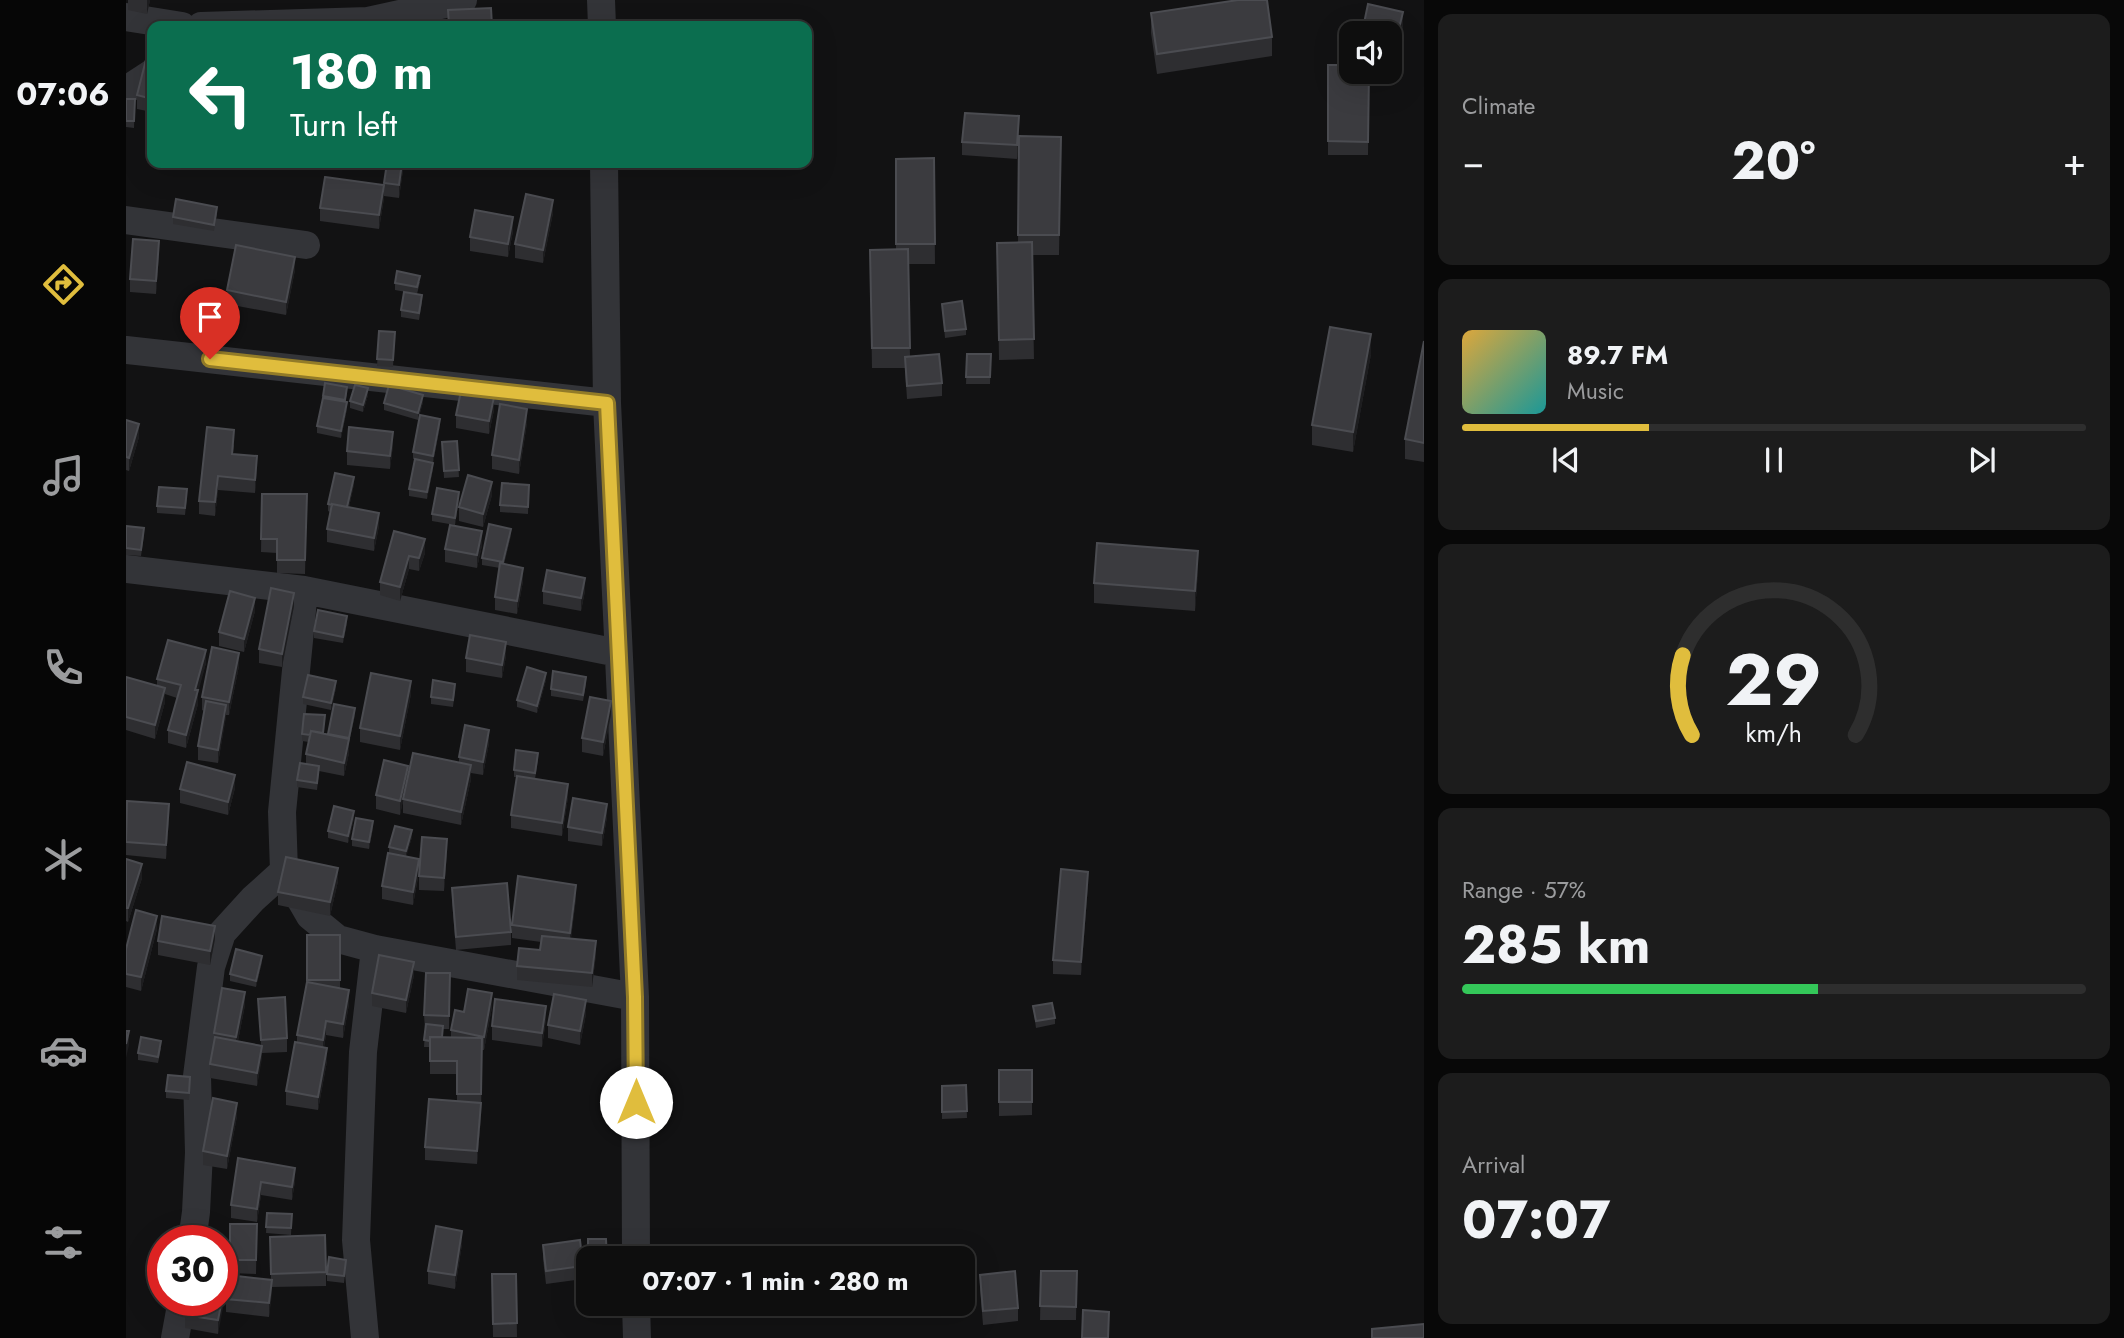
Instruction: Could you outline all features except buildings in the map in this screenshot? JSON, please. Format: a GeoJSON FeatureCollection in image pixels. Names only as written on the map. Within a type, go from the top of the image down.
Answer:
{"type":"FeatureCollection","features":[{"type":"Feature","properties":{"kind":"street"},"geometry":{"type":"LineString","coordinates":[[335,0],[368,21],[463,0]]}},
{"type":"Feature","properties":{"kind":"street"},"geometry":{"type":"LineString","coordinates":[[601,0],[602,21]]}},
{"type":"Feature","properties":{"kind":"street"},"geometry":{"type":"LineString","coordinates":[[126,18],[147,21]]}},
{"type":"Feature","properties":{"kind":"street"},"geometry":{"type":"LineString","coordinates":[[126,90],[147,76]]}},
{"type":"Feature","properties":{"kind":"street"},"geometry":{"type":"LineString","coordinates":[[604,168],[607,403],[635,997],[636,1246]]}},
{"type":"Feature","properties":{"kind":"street"},"geometry":{"type":"LineString","coordinates":[[126,220],[306,245]]}},
{"type":"Feature","properties":{"kind":"street"},"geometry":{"type":"LineString","coordinates":[[126,350],[607,403]]}},
{"type":"Feature","properties":{"kind":"street"},"geometry":{"type":"LineString","coordinates":[[126,569],[304,590],[618,653]]}},
{"type":"Feature","properties":{"kind":"street"},"geometry":{"type":"LineString","coordinates":[[304,590],[282,811],[284,871],[310,916],[338,939],[635,997]]}},
{"type":"Feature","properties":{"kind":"street"},"geometry":{"type":"LineString","coordinates":[[194,1225],[199,1153],[197,1076],[211,967],[222,933],[253,899],[284,871]]}},
{"type":"Feature","properties":{"kind":"street"},"geometry":{"type":"LineString","coordinates":[[365,1338],[356,1240],[363,1052],[375,948]]}},
{"type":"Feature","properties":{"kind":"street"},"geometry":{"type":"LineString","coordinates":[[175,1338],[179,1316]]}},
{"type":"Feature","properties":{"kind":"street"},"geometry":{"type":"LineString","coordinates":[[636,1316],[637,1338]]}},
{"type":"Feature","properties":{"kind":"route"},"geometry":{"type":"LineString","coordinates":[[210,359],[607,403],[635,997],[636,1102]]}}]}
